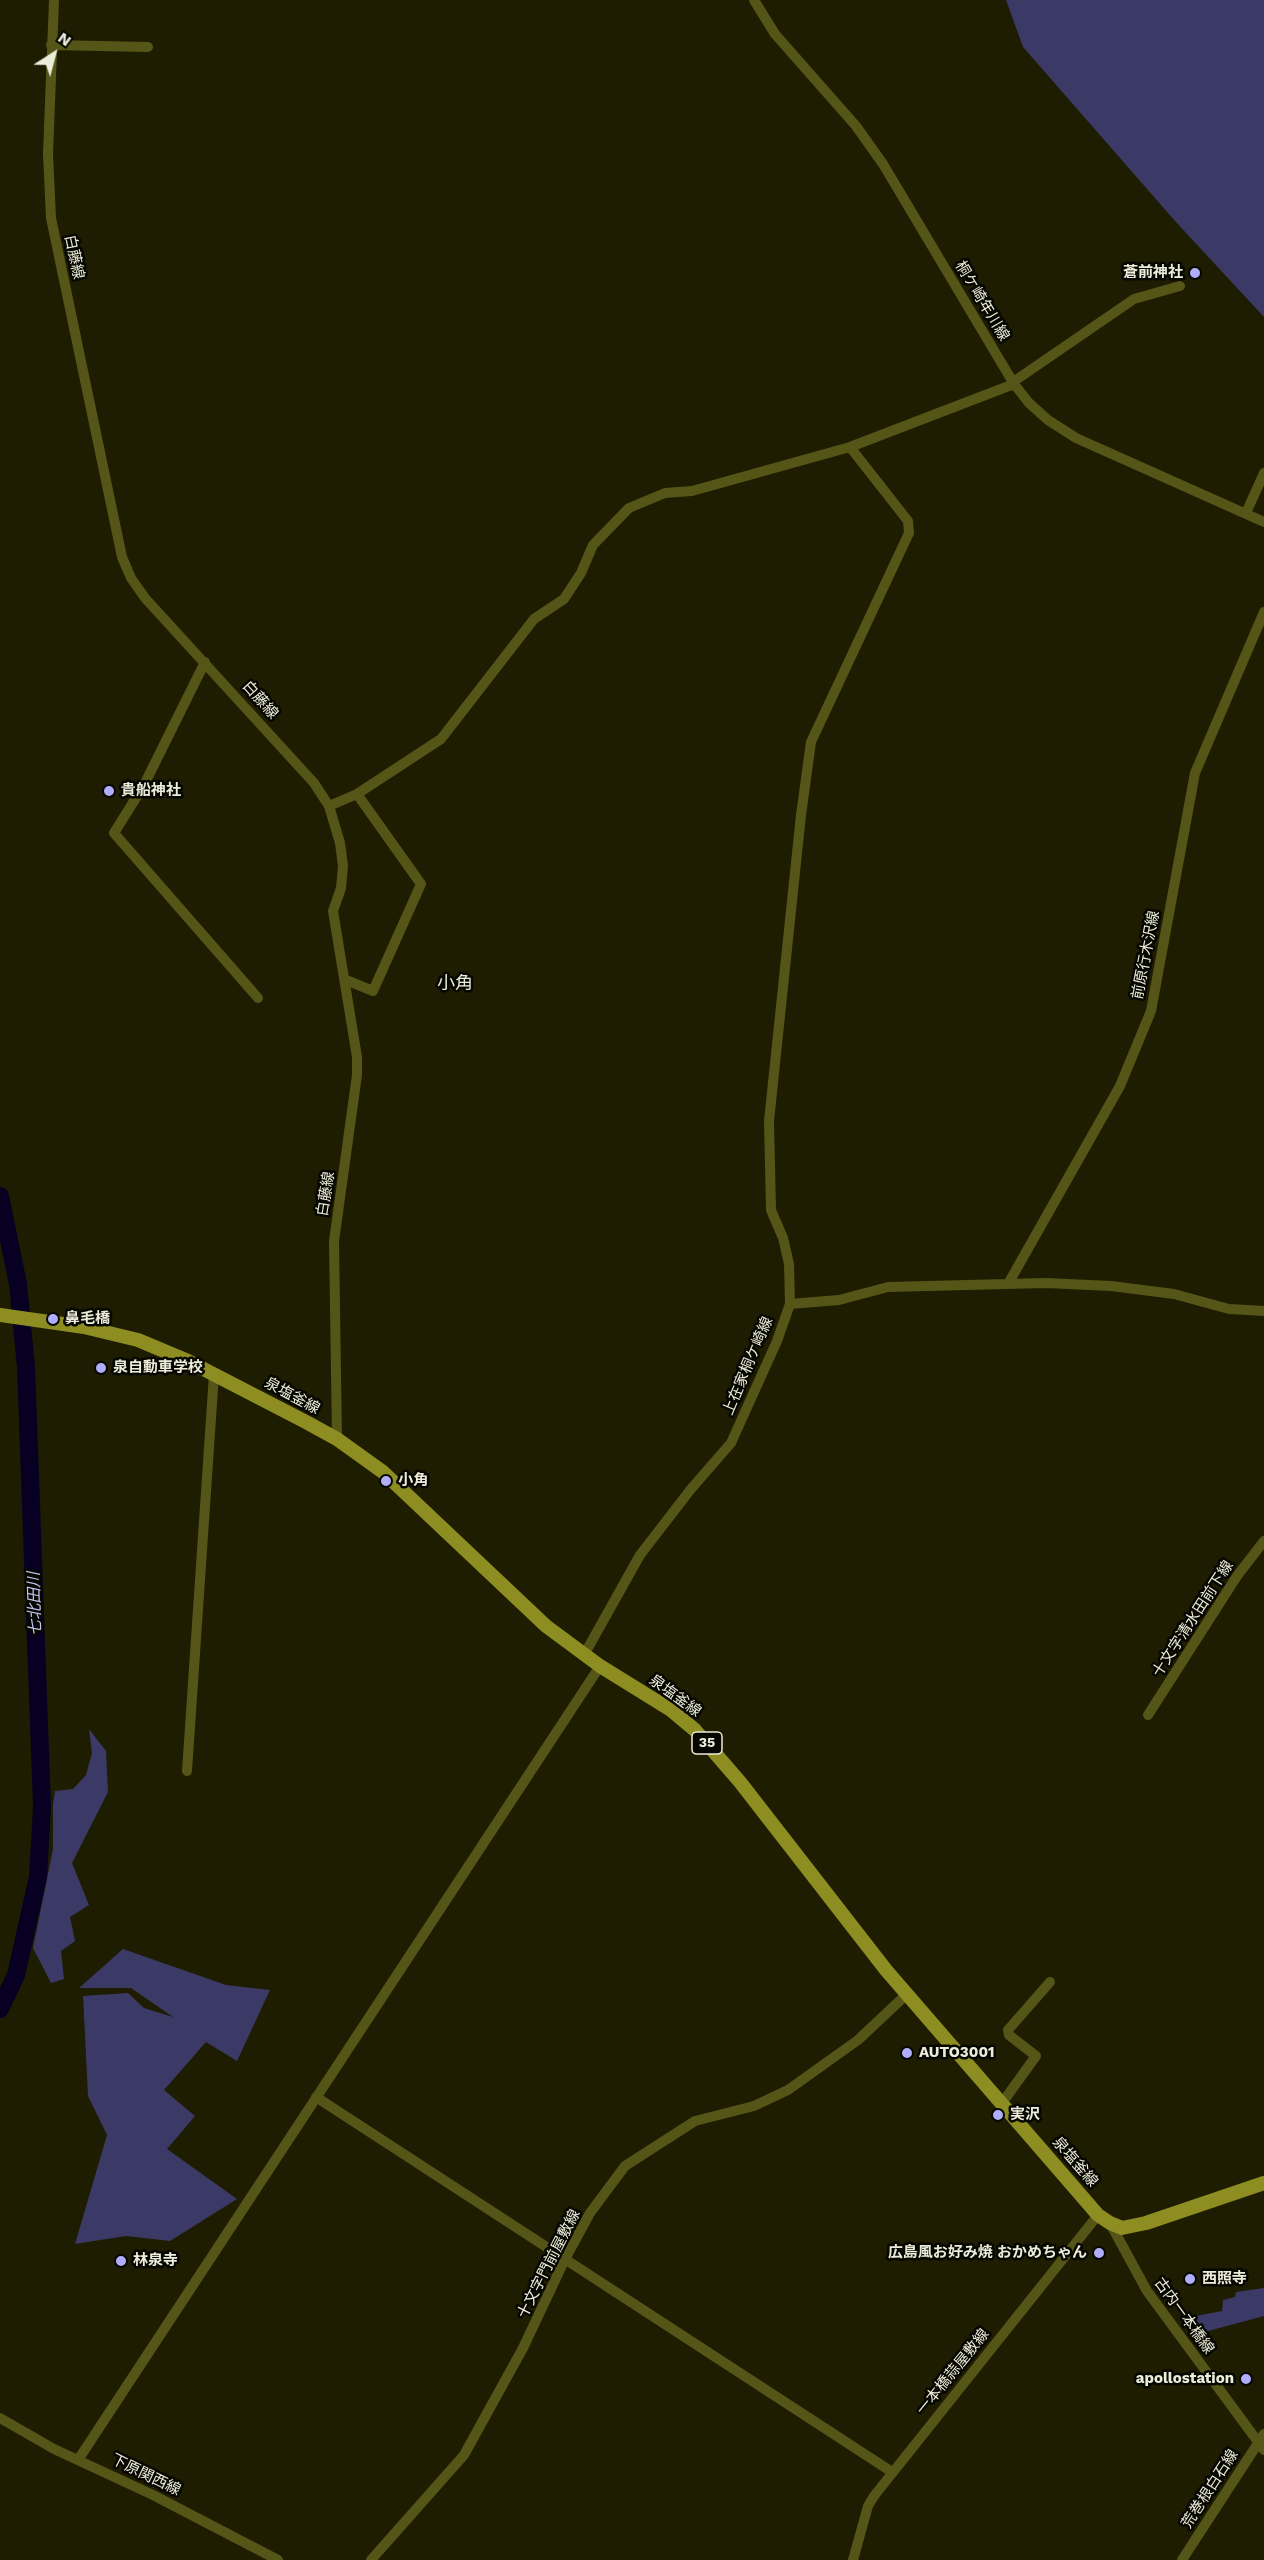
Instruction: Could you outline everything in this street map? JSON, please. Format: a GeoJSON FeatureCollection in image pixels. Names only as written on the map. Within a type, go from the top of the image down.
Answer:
{"type":"FeatureCollection","features":[{"type":"Feature","properties":{"kind":"main road","name":"泉塩釜線"},"geometry":{"type":"LineString","coordinates":[[0,1316],[53,1322],[138,1340],[214,1374],[337,1438],[383,1472],[546,1626],[600,1666],[670,1710],[695,1730],[740,1782],[907,1994],[1104,2219]]}},
{"type":"Feature","properties":{"kind":"main road"},"geometry":{"type":"LineString","coordinates":[[1104,2219],[1122,2228],[1146,2223],[1264,2183]]}},
{"type":"Feature","properties":{"kind":"street","name":"白藤線"},"geometry":{"type":"LineString","coordinates":[[54,0],[48,175],[51,218],[122,557],[131,578],[145,598],[314,783],[329,806],[340,843],[343,866],[341,888],[333,912],[346,980],[357,1057],[357,1075],[334,1241],[337,1438]]}},
{"type":"Feature","properties":{"kind":"street","name":"桐ケ崎年川線"},"geometry":{"type":"LineString","coordinates":[[754,0],[775,34],[856,126],[883,164],[1013,383],[1048,420],[1076,438],[1264,522]]}},
{"type":"Feature","properties":{"kind":"street"},"geometry":{"type":"LineString","coordinates":[[51,45],[148,47]]}},
{"type":"Feature","properties":{"kind":"street"},"geometry":{"type":"LineString","coordinates":[[329,806],[357,794],[441,739],[534,619],[564,599],[581,573],[593,545],[629,508],[664,493],[692,491],[849,447],[1013,383],[1134,299],[1180,286]]}},
{"type":"Feature","properties":{"kind":"street"},"geometry":{"type":"LineString","coordinates":[[790,1304],[789,1264],[783,1238],[771,1210],[769,1121],[801,815],[811,742],[909,533],[908,521],[849,447]]}},
{"type":"Feature","properties":{"kind":"street"},"geometry":{"type":"LineString","coordinates":[[1246,513],[1264,474]]}},
{"type":"Feature","properties":{"kind":"street","name":"前原行木沢線"},"geometry":{"type":"LineString","coordinates":[[1008,1284],[1120,1086],[1151,1011],[1195,773],[1264,612]]}},
{"type":"Feature","properties":{"kind":"street"},"geometry":{"type":"LineString","coordinates":[[205,663],[144,785],[114,833],[258,998]]}},
{"type":"Feature","properties":{"kind":"street"},"geometry":{"type":"LineString","coordinates":[[346,980],[373,991],[421,884],[357,794]]}},
{"type":"Feature","properties":{"kind":"street","name":"上在家桐ケ崎線"},"geometry":{"type":"LineString","coordinates":[[584,1655],[640,1555],[691,1489],[731,1443],[777,1341],[790,1304],[839,1300],[888,1287],[1008,1284],[1111,1286],[1174,1294],[1229,1309],[1264,1311]]}},
{"type":"Feature","properties":{"kind":"street"},"geometry":{"type":"LineString","coordinates":[[187,1771],[214,1374]]}},
{"type":"Feature","properties":{"kind":"street","name":"十文字清水田前下線"},"geometry":{"type":"LineString","coordinates":[[1148,1715],[1238,1576],[1264,1541]]}},
{"type":"Feature","properties":{"kind":"street"},"geometry":{"type":"LineString","coordinates":[[78,2460],[600,1666]]}},
{"type":"Feature","properties":{"kind":"street"},"geometry":{"type":"LineString","coordinates":[[1002,2103],[1036,2056],[1009,2035],[1008,2030],[1050,1982]]}},
{"type":"Feature","properties":{"kind":"street","name":"十文字門前屋敷線"},"geometry":{"type":"LineString","coordinates":[[371,2560],[464,2455],[523,2348],[565,2259],[590,2213],[625,2166],[695,2121],[754,2106],[788,2090],[858,2040],[907,1994]]}},
{"type":"Feature","properties":{"kind":"street"},"geometry":{"type":"LineString","coordinates":[[316,2097],[892,2472]]}},
{"type":"Feature","properties":{"kind":"street","name":"古内一本橋線"},"geometry":{"type":"LineString","coordinates":[[1104,2219],[1147,2291],[1262,2442]]}},
{"type":"Feature","properties":{"kind":"street","name":"一本橋蒜屋敷線"},"geometry":{"type":"LineString","coordinates":[[853,2560],[868,2506],[892,2472],[1104,2219]]}},
{"type":"Feature","properties":{"kind":"street","name":"下原関西線"},"geometry":{"type":"LineString","coordinates":[[0,2418],[78,2460],[153,2494],[278,2560]]}},
{"type":"Feature","properties":{"kind":"street","name":"荒巻根白石線"},"geometry":{"type":"LineString","coordinates":[[1182,2560],[1262,2442]]}},
{"type":"Feature","properties":{"kind":"shaded area"},"geometry":{"type":"Polygon","coordinates":[[[1006,0],[1264,0],[1264,317],[1175,221],[1023,47],[1006,0]]]}},
{"type":"Feature","properties":{"kind":"shaded area"},"geometry":{"type":"Polygon","coordinates":[[[89,1729],[106,1751],[108,1792],[72,1863],[89,1905],[70,1917],[75,1941],[61,1951],[64,1979],[51,1983],[33,1948],[53,1849],[55,1791],[73,1789],[86,1775],[92,1753],[89,1729]]]}},
{"type":"Feature","properties":{"kind":"shaded area"},"geometry":{"type":"Polygon","coordinates":[[[123,1949],[226,1985],[270,1990],[237,2061],[206,2042],[164,2090],[195,2116],[167,2149],[237,2199],[170,2241],[126,2236],[75,2244],[107,2135],[88,2096],[83,1996],[128,1993],[144,2008],[173,2017],[131,1988],[79,1988],[123,1949]]]}},
{"type":"Feature","properties":{"kind":"shaded area"},"geometry":{"type":"Polygon","coordinates":[[[1264,2288],[1264,2316],[1197,2334],[1191,2317],[1222,2311],[1223,2300],[1235,2297],[1236,2292],[1264,2288]]]}},
{"type":"Feature","properties":{"kind":"waterway","name":"七北田川"},"geometry":{"type":"LineString","coordinates":[[0,1196],[18,1284],[26,1367],[42,1807],[38,1877],[16,1975],[0,2009]]}},
{"type":"Feature","properties":{"kind":"place","name":"蒼前神社"},"geometry":{"type":"Point","coordinates":[1195,273]}},
{"type":"Feature","properties":{"kind":"place","name":"貴船神社"},"geometry":{"type":"Point","coordinates":[109,791]}},
{"type":"Feature","properties":{"kind":"place","name":"鼻毛橋"},"geometry":{"type":"Point","coordinates":[53,1319]}},
{"type":"Feature","properties":{"kind":"place","name":"泉自動車学校"},"geometry":{"type":"Point","coordinates":[101,1368]}},
{"type":"Feature","properties":{"kind":"place","name":"小角"},"geometry":{"type":"Point","coordinates":[386,1481]}},
{"type":"Feature","properties":{"kind":"place","name":"AUTO3001"},"geometry":{"type":"Point","coordinates":[907,2053]}},
{"type":"Feature","properties":{"kind":"place","name":"実沢"},"geometry":{"type":"Point","coordinates":[998,2115]}},
{"type":"Feature","properties":{"kind":"place","name":"広島風お好み焼 おかめちゃん"},"geometry":{"type":"Point","coordinates":[1099,2253]}},
{"type":"Feature","properties":{"kind":"place","name":"林泉寺"},"geometry":{"type":"Point","coordinates":[121,2261]}},
{"type":"Feature","properties":{"kind":"place","name":"西照寺"},"geometry":{"type":"Point","coordinates":[1190,2279]}},
{"type":"Feature","properties":{"kind":"place","name":"apollostation"},"geometry":{"type":"Point","coordinates":[1246,2379]}},
{"type":"Feature","properties":{"kind":"district","name":"小角"},"geometry":{"type":"Point","coordinates":[455,984]}}]}
